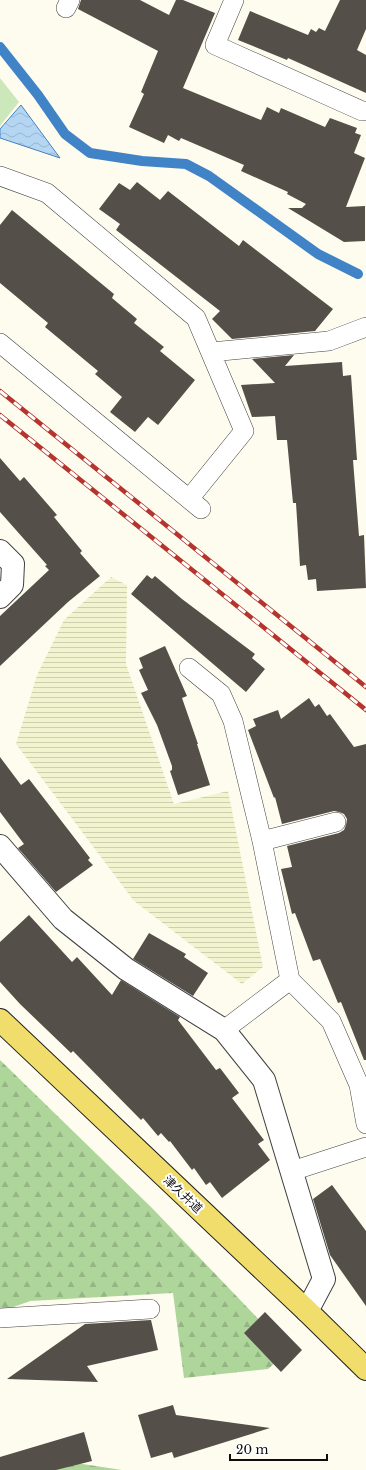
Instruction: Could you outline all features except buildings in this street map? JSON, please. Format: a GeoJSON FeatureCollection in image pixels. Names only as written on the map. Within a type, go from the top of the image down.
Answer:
{"type":"FeatureCollection","features":[{"type":"Feature","properties":{"kind":"main road","name":"津久井道"},"geometry":{"type":"LineString","coordinates":[[0,1020],[307,1311],[366,1369]]}},
{"type":"Feature","properties":{"kind":"street"},"geometry":{"type":"LineString","coordinates":[[0,551],[13,564],[12,585],[0,597]]}},
{"type":"Feature","properties":{"kind":"street"},"geometry":{"type":"LineString","coordinates":[[0,846],[63,919],[126,969],[224,1030],[264,1080],[324,1279],[307,1311]]}},
{"type":"Feature","properties":{"kind":"lane"},"geometry":{"type":"LineString","coordinates":[[234,0],[215,45],[362,111],[366,111]]}},
{"type":"Feature","properties":{"kind":"lane"},"geometry":{"type":"LineString","coordinates":[[0,176],[48,193],[196,318],[244,431],[195,504],[0,343]]}},
{"type":"Feature","properties":{"kind":"lane"},"geometry":{"type":"LineString","coordinates":[[211,352],[329,341],[366,327]]}},
{"type":"Feature","properties":{"kind":"lane"},"geometry":{"type":"LineString","coordinates":[[189,668],[221,694],[233,720],[262,841],[290,980],[331,1021],[359,1085],[366,1124]]}},
{"type":"Feature","properties":{"kind":"lane"},"geometry":{"type":"LineString","coordinates":[[262,841],[336,822]]}},
{"type":"Feature","properties":{"kind":"lane"},"geometry":{"type":"LineString","coordinates":[[224,1030],[290,980]]}},
{"type":"Feature","properties":{"kind":"lane"},"geometry":{"type":"LineString","coordinates":[[292,1171],[366,1147]]}},
{"type":"Feature","properties":{"kind":"lane"},"geometry":{"type":"LineString","coordinates":[[0,1318],[150,1309]]}},
{"type":"Feature","properties":{"kind":"green space"},"geometry":{"type":"Polygon","coordinates":[[[0,78],[19,102],[0,126],[0,78]]]}},
{"type":"Feature","properties":{"kind":"green space"},"geometry":{"type":"Polygon","coordinates":[[[111,577],[127,585],[126,664],[174,804],[228,791],[263,967],[242,984],[134,901],[16,744],[37,675],[64,620],[111,577]]]}},
{"type":"Feature","properties":{"kind":"green space"},"geometry":{"type":"Polygon","coordinates":[[[0,1060],[153,1209],[289,1351],[268,1369],[184,1378],[173,1293],[30,1301],[0,1312],[0,1060]]]}},
{"type":"Feature","properties":{"kind":"green space"},"geometry":{"type":"Polygon","coordinates":[[[30,1456],[122,1470],[3,1470],[30,1456]]]}},
{"type":"Feature","properties":{"kind":"water"},"geometry":{"type":"Polygon","coordinates":[[[21,105],[60,158],[0,138],[0,129],[21,105]]]}},
{"type":"Feature","properties":{"kind":"waterway"},"geometry":{"type":"LineString","coordinates":[[0,47],[38,95],[65,134],[90,153],[142,161],[186,164],[209,176],[318,254],[358,274]]}},
{"type":"Feature","properties":{"kind":"railway"},"geometry":{"type":"LineString","coordinates":[[0,391],[366,687]]}},
{"type":"Feature","properties":{"kind":"railway"},"geometry":{"type":"LineString","coordinates":[[0,415],[366,710]]}}]}
